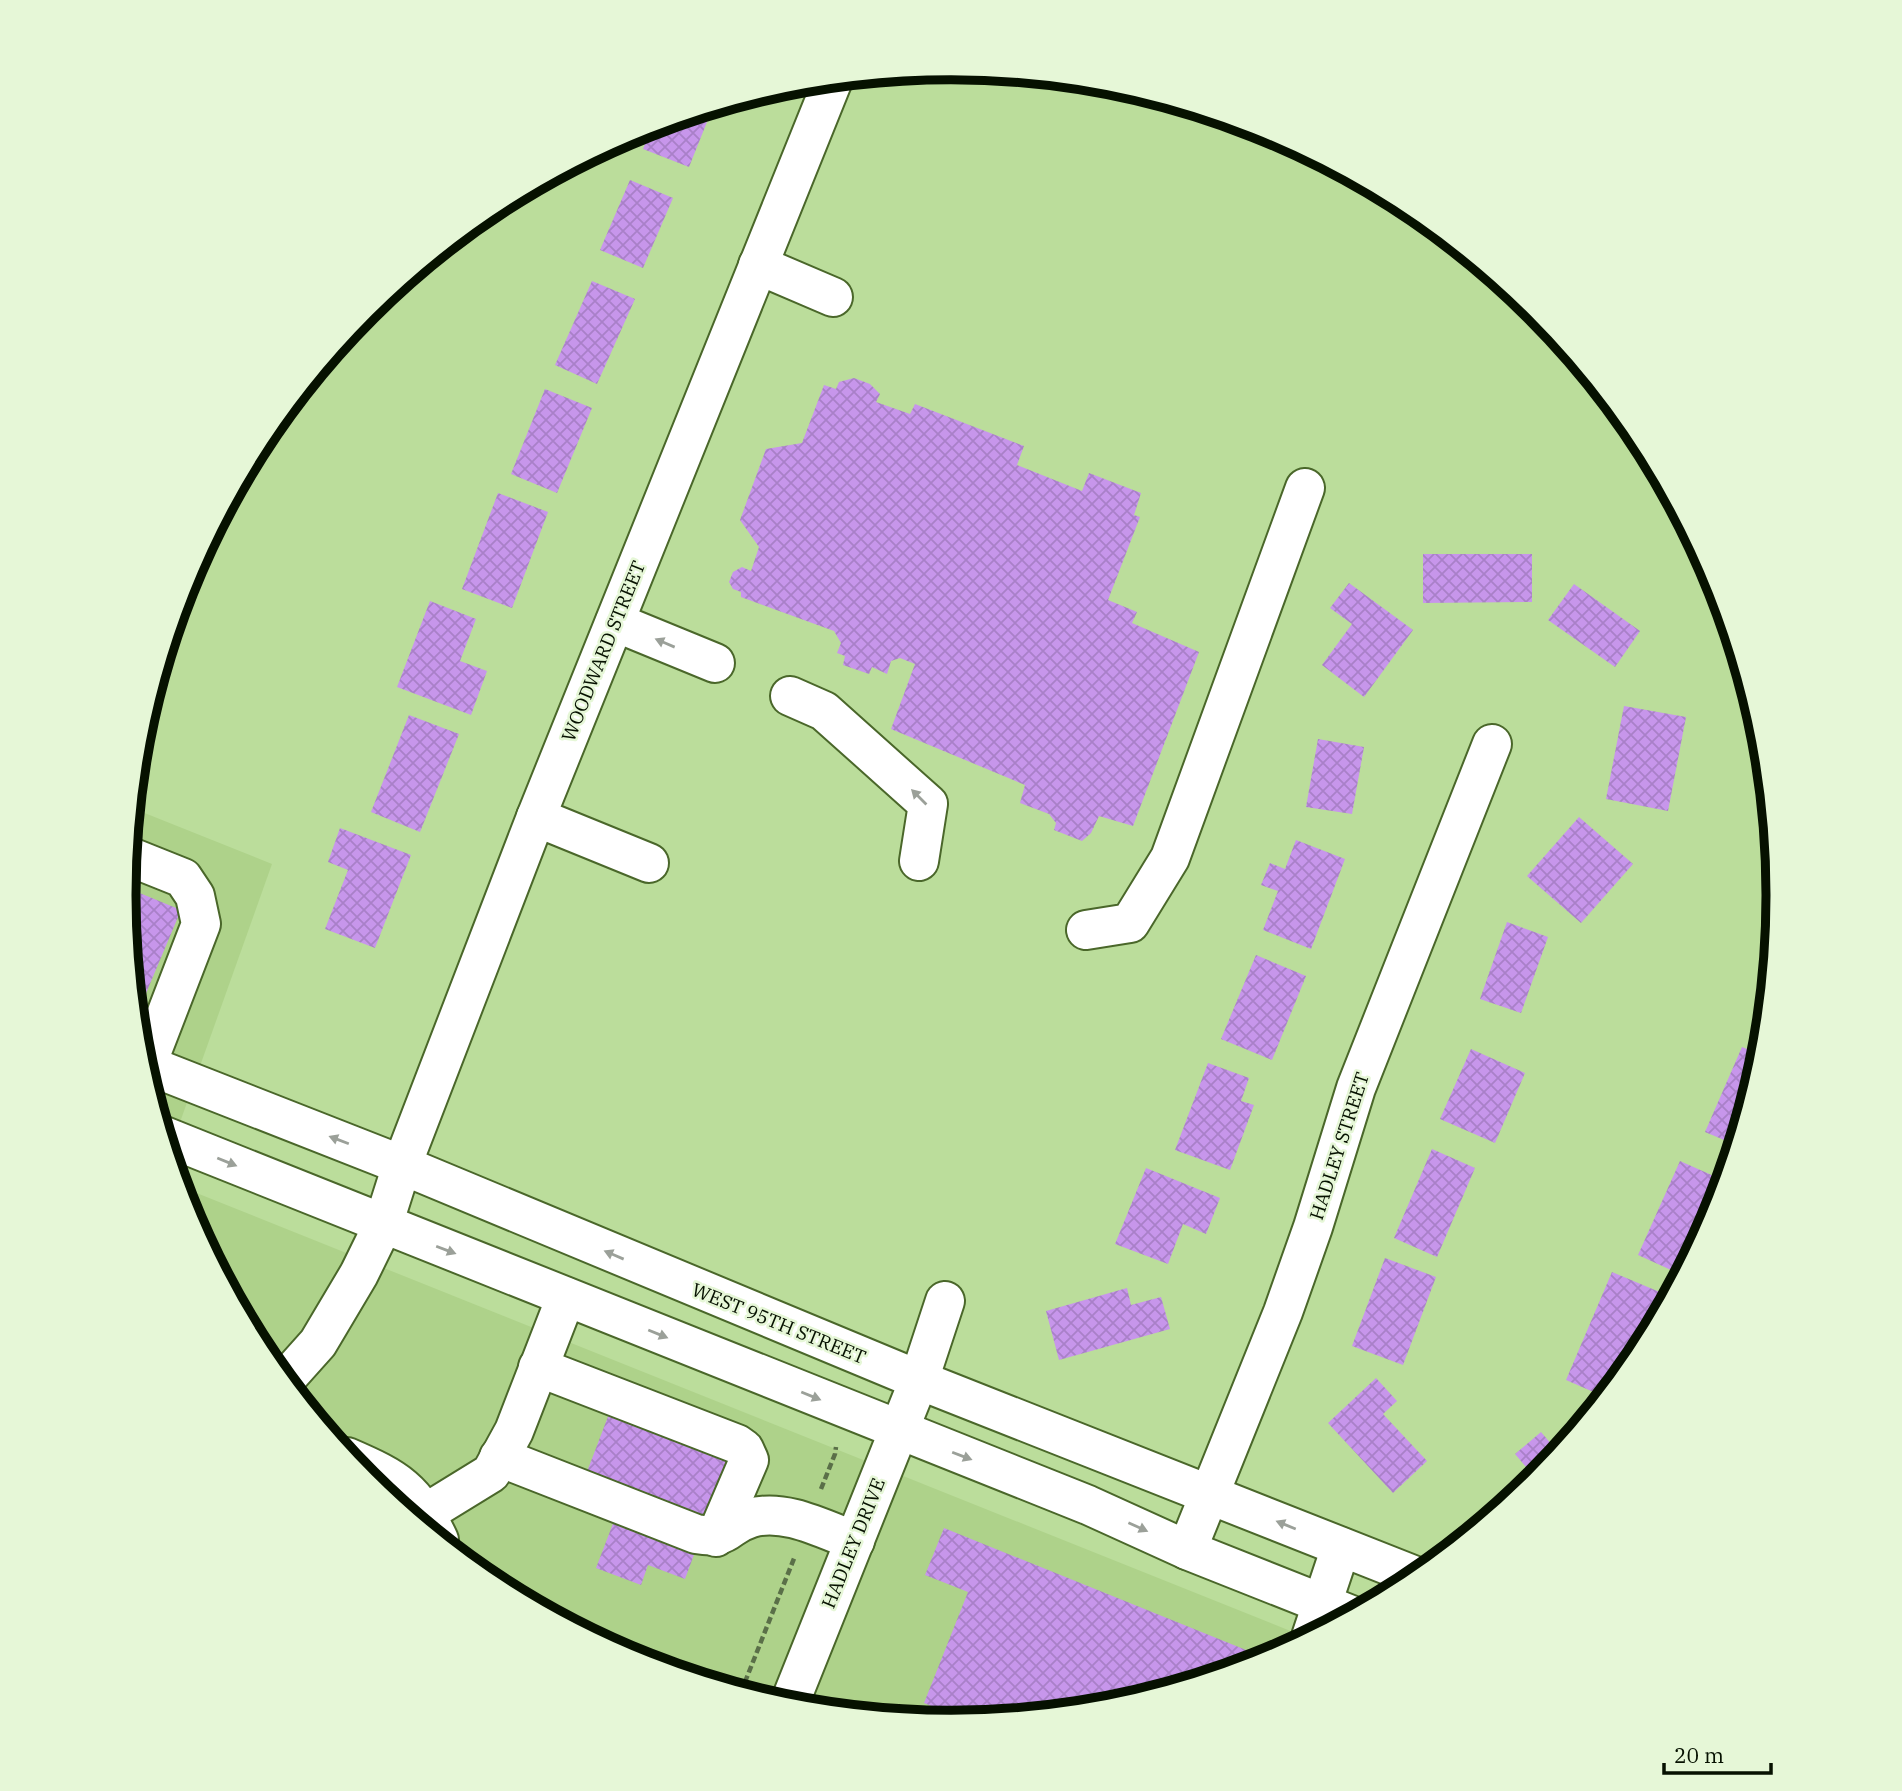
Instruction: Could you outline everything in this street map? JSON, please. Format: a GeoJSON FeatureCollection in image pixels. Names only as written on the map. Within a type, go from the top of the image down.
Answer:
{"type":"FeatureCollection","features":[{"type":"Feature","properties":{"kind":"main road","name":"WOODWARD STREET"},"geometry":{"type":"LineString","coordinates":[[291,1373],[318,1343],[359,1273],[383,1225],[402,1165],[536,817],[829,90]]}},
{"type":"Feature","properties":{"kind":"main road"},"geometry":{"type":"LineString","coordinates":[[758,265],[833,297]]}},
{"type":"Feature","properties":{"kind":"main road"},"geometry":{"type":"LineString","coordinates":[[1086,930],[1130,923],[1170,858],[1305,488]]}},
{"type":"Feature","properties":{"kind":"main road"},"geometry":{"type":"LineString","coordinates":[[615,622],[715,663]]}},
{"type":"Feature","properties":{"kind":"main road"},"geometry":{"type":"LineString","coordinates":[[790,696],[824,711],[928,804],[919,861]]}},
{"type":"Feature","properties":{"kind":"main road","name":"HADLEY STREET"},"geometry":{"type":"LineString","coordinates":[[1187,1550],[1283,1312],[1313,1227],[1356,1088],[1493,744]]}},
{"type":"Feature","properties":{"kind":"main road"},"geometry":{"type":"LineString","coordinates":[[536,817],[649,863]]}},
{"type":"Feature","properties":{"kind":"main road"},"geometry":{"type":"LineString","coordinates":[[137,860],[183,878],[195,896],[201,924],[151,1049]]}},
{"type":"Feature","properties":{"kind":"main road","name":"WEST 95TH STREET"},"geometry":{"type":"LineString","coordinates":[[156,1072],[402,1165],[919,1380],[1405,1572]]}},
{"type":"Feature","properties":{"kind":"main road"},"geometry":{"type":"LineString","coordinates":[[174,1140],[1088,1505],[1326,1618]]}},
{"type":"Feature","properties":{"kind":"main road"},"geometry":{"type":"LineString","coordinates":[[434,1524],[491,1473],[514,1431],[566,1297]]}},
{"type":"Feature","properties":{"kind":"main road","name":"HADLEY DRIVE"},"geometry":{"type":"LineString","coordinates":[[793,1695],[919,1380],[945,1301]]}},
{"type":"Feature","properties":{"kind":"main road"},"geometry":{"type":"LineString","coordinates":[[538,1367],[744,1449],[749,1460],[716,1537]]}},
{"type":"Feature","properties":{"kind":"main road"},"geometry":{"type":"LineString","coordinates":[[499,1457],[696,1534],[716,1537],[748,1519],[769,1515],[807,1523],[855,1541]]}},
{"type":"Feature","properties":{"kind":"main road"},"geometry":{"type":"LineString","coordinates":[[372,1469],[399,1482],[426,1518]]}},
{"type":"Feature","properties":{"kind":"main road"},"geometry":{"type":"LineString","coordinates":[[1328,1617],[1341,1547]]}},
{"type":"Feature","properties":{"kind":"path"},"geometry":{"type":"LineString","coordinates":[[819,1493],[836,1447]]}},
{"type":"Feature","properties":{"kind":"path"},"geometry":{"type":"LineString","coordinates":[[744,1684],[799,1545]]}},
{"type":"Feature","properties":{"kind":"shaded area"},"geometry":{"type":"Polygon","coordinates":[[[141,812],[272,864],[174,1139],[152,1054],[143,1002],[136,896],[141,812]]]}},
{"type":"Feature","properties":{"kind":"shaded area"},"geometry":{"type":"Polygon","coordinates":[[[192,1191],[1296,1633],[1213,1667],[1162,1683],[1057,1704],[1004,1709],[898,1709],[845,1704],[740,1683],[639,1648],[543,1601],[498,1573],[455,1542],[375,1472],[304,1392],[273,1348],[220,1256],[192,1191]]]}},
{"type":"Feature","properties":{"kind":"building"},"geometry":{"type":"Polygon","coordinates":[[[709,118],[689,167],[643,149],[646,140],[709,118]]]}},
{"type":"Feature","properties":{"kind":"building"},"geometry":{"type":"Polygon","coordinates":[[[630,180],[673,198],[643,268],[600,250],[630,180]]]}},
{"type":"Feature","properties":{"kind":"building"},"geometry":{"type":"Polygon","coordinates":[[[592,281],[635,299],[597,384],[555,365],[592,281]]]}},
{"type":"Feature","properties":{"kind":"building"},"geometry":{"type":"Polygon","coordinates":[[[854,378],[870,384],[880,394],[876,402],[910,414],[915,404],[1024,446],[1017,465],[1082,491],[1089,473],[1141,493],[1134,515],[1140,517],[1108,600],[1137,612],[1132,623],[1199,652],[1133,826],[1099,816],[1091,833],[1082,841],[1054,830],[1056,823],[1049,814],[1020,803],[1025,785],[891,729],[915,664],[900,658],[891,661],[887,674],[872,667],[869,674],[843,665],[845,656],[837,653],[841,643],[834,631],[741,597],[741,592],[733,589],[729,582],[733,572],[742,567],[751,571],[759,547],[740,520],[766,449],[802,443],[824,385],[836,389],[839,382],[854,378]]]}},
{"type":"Feature","properties":{"kind":"building"},"geometry":{"type":"Polygon","coordinates":[[[545,389],[592,408],[557,493],[511,474],[545,389]]]}},
{"type":"Feature","properties":{"kind":"building"},"geometry":{"type":"Polygon","coordinates":[[[498,493],[548,512],[512,608],[462,589],[498,493]]]}},
{"type":"Feature","properties":{"kind":"building"},"geometry":{"type":"Polygon","coordinates":[[[1423,554],[1532,554],[1532,602],[1423,603],[1423,554]]]}},
{"type":"Feature","properties":{"kind":"building"},"geometry":{"type":"Polygon","coordinates":[[[1349,583],[1413,630],[1364,697],[1322,665],[1352,624],[1330,608],[1349,583]]]}},
{"type":"Feature","properties":{"kind":"building"},"geometry":{"type":"Polygon","coordinates":[[[1574,584],[1640,631],[1615,667],[1548,620],[1574,584]]]}},
{"type":"Feature","properties":{"kind":"building"},"geometry":{"type":"Polygon","coordinates":[[[430,601],[476,619],[460,661],[487,671],[471,715],[397,687],[430,601]]]}},
{"type":"Feature","properties":{"kind":"building"},"geometry":{"type":"Polygon","coordinates":[[[1624,706],[1686,717],[1668,811],[1606,799],[1624,706]]]}},
{"type":"Feature","properties":{"kind":"building"},"geometry":{"type":"Polygon","coordinates":[[[409,715],[459,734],[420,832],[371,812],[409,715]]]}},
{"type":"Feature","properties":{"kind":"building"},"geometry":{"type":"Polygon","coordinates":[[[1318,739],[1364,747],[1352,814],[1306,807],[1318,739]]]}},
{"type":"Feature","properties":{"kind":"building"},"geometry":{"type":"Polygon","coordinates":[[[1579,817],[1633,864],[1581,923],[1527,876],[1579,817]]]}},
{"type":"Feature","properties":{"kind":"building"},"geometry":{"type":"Polygon","coordinates":[[[340,828],[411,855],[375,948],[325,929],[348,870],[328,862],[340,828]]]}},
{"type":"Feature","properties":{"kind":"building"},"geometry":{"type":"Polygon","coordinates":[[[1296,840],[1345,859],[1311,949],[1263,930],[1278,891],[1261,885],[1270,863],[1285,869],[1296,840]]]}},
{"type":"Feature","properties":{"kind":"building"},"geometry":{"type":"Polygon","coordinates":[[[136,892],[181,910],[144,998],[138,949],[136,892]]]}},
{"type":"Feature","properties":{"kind":"building"},"geometry":{"type":"Polygon","coordinates":[[[1507,922],[1548,937],[1521,1013],[1480,999],[1507,922]]]}},
{"type":"Feature","properties":{"kind":"building"},"geometry":{"type":"Polygon","coordinates":[[[1256,955],[1306,976],[1272,1060],[1221,1039],[1256,955]]]}},
{"type":"Feature","properties":{"kind":"building"},"geometry":{"type":"Polygon","coordinates":[[[1742,1047],[1751,1050],[1728,1141],[1705,1132],[1742,1047]]]}},
{"type":"Feature","properties":{"kind":"building"},"geometry":{"type":"Polygon","coordinates":[[[1471,1049],[1525,1073],[1495,1143],[1440,1119],[1471,1049]]]}},
{"type":"Feature","properties":{"kind":"building"},"geometry":{"type":"Polygon","coordinates":[[[1208,1063],[1249,1078],[1241,1101],[1254,1105],[1230,1170],[1175,1150],[1208,1063]]]}},
{"type":"Feature","properties":{"kind":"building"},"geometry":{"type":"Polygon","coordinates":[[[1432,1149],[1475,1168],[1437,1257],[1394,1238],[1432,1149]]]}},
{"type":"Feature","properties":{"kind":"building"},"geometry":{"type":"Polygon","coordinates":[[[1680,1161],[1715,1177],[1674,1271],[1638,1255],[1680,1161]]]}},
{"type":"Feature","properties":{"kind":"building"},"geometry":{"type":"Polygon","coordinates":[[[1146,1168],[1220,1198],[1206,1234],[1183,1224],[1168,1264],[1115,1244],[1146,1168]]]}},
{"type":"Feature","properties":{"kind":"building"},"geometry":{"type":"Polygon","coordinates":[[[1385,1258],[1436,1277],[1403,1365],[1352,1346],[1385,1258]]]}},
{"type":"Feature","properties":{"kind":"building"},"geometry":{"type":"Polygon","coordinates":[[[1612,1272],[1662,1293],[1629,1348],[1597,1393],[1566,1380],[1612,1272]]]}},
{"type":"Feature","properties":{"kind":"building"},"geometry":{"type":"Polygon","coordinates":[[[1127,1288],[1131,1305],[1161,1297],[1170,1329],[1059,1360],[1046,1311],[1127,1288]]]}},
{"type":"Feature","properties":{"kind":"building"},"geometry":{"type":"Polygon","coordinates":[[[1376,1378],[1397,1401],[1383,1414],[1427,1461],[1393,1493],[1328,1423],[1376,1378]]]}},
{"type":"Feature","properties":{"kind":"building"},"geometry":{"type":"Polygon","coordinates":[[[612,1406],[738,1455],[711,1526],[585,1477],[612,1406]]]}},
{"type":"Feature","properties":{"kind":"building"},"geometry":{"type":"Polygon","coordinates":[[[1541,1432],[1552,1445],[1529,1470],[1515,1454],[1541,1432]]]}},
{"type":"Feature","properties":{"kind":"building"},"geometry":{"type":"Polygon","coordinates":[[[614,1521],[695,1552],[685,1579],[648,1565],[641,1585],[596,1568],[614,1521]]]}},
{"type":"Feature","properties":{"kind":"building"},"geometry":{"type":"Polygon","coordinates":[[[944,1528],[1246,1650],[1244,1655],[1213,1667],[1110,1695],[1004,1709],[941,1710],[924,1703],[968,1592],[925,1575],[944,1528]]]}}]}
